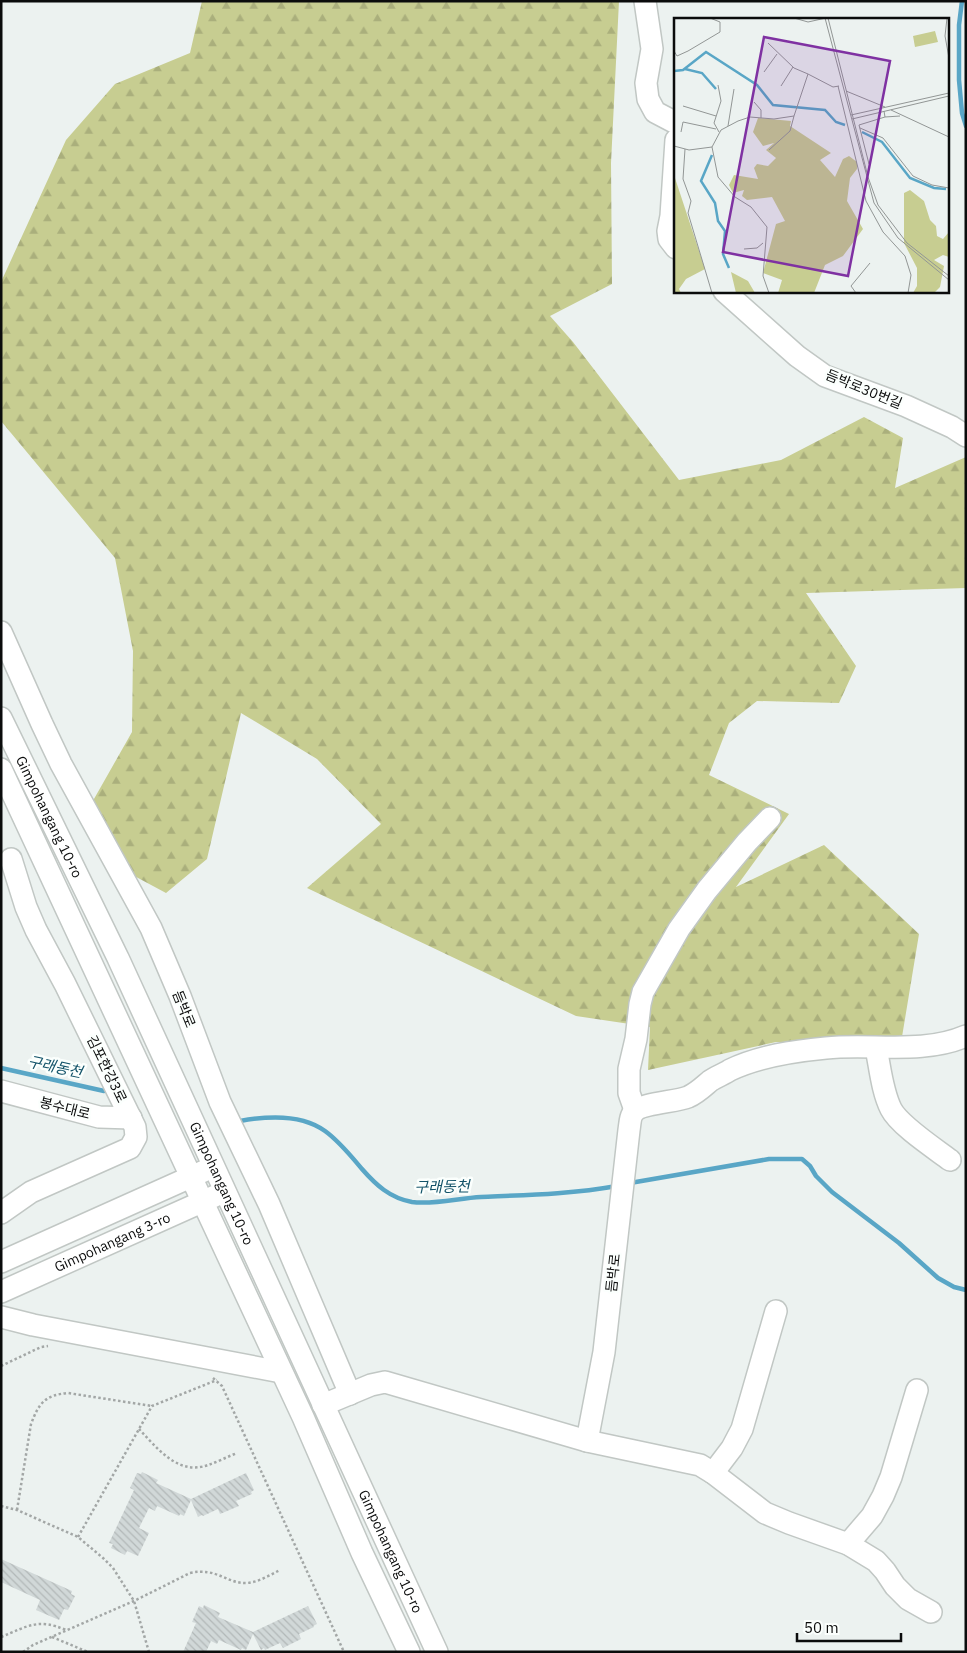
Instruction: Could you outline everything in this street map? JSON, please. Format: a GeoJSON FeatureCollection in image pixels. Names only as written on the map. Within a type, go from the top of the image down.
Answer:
{"type":"FeatureCollection","features":[{"type":"Feature","properties":{"kind":"street"},"geometry":{"type":"LineString","coordinates":[[645,1],[652,49],[646,83],[648,99],[655,112],[674,122]]}},
{"type":"Feature","properties":{"kind":"street"},"geometry":{"type":"LineString","coordinates":[[674,170],[671,216],[668,231],[669,239],[674,245]]}},
{"type":"Feature","properties":{"kind":"street","name":"듬박로30번길"},"geometry":{"type":"LineString","coordinates":[[725,292],[797,356],[826,376],[906,406],[952,427],[966,436]]}},
{"type":"Feature","properties":{"kind":"street","name":"듬박로"},"geometry":{"type":"LineString","coordinates":[[1,632],[62,764],[150,928],[180,996],[220,1102],[281,1230],[350,1394]]}},
{"type":"Feature","properties":{"kind":"street","name":"Gimpohangang 10-ro"},"geometry":{"type":"LineString","coordinates":[[1,718],[118,958],[437,1652]]}},
{"type":"Feature","properties":{"kind":"street","name":"Gimpohangang 10-ro"},"geometry":{"type":"LineString","coordinates":[[1,768],[303,1417],[362,1553],[409,1652]]}},
{"type":"Feature","properties":{"kind":"street"},"geometry":{"type":"LineString","coordinates":[[770,818],[747,842],[707,890],[679,929],[643,992],[630,1070],[629,1093],[635,1110],[641,1107],[680,1100],[712,1080],[755,1060],[828,1048],[911,1047],[944,1042],[966,1036]]}},
{"type":"Feature","properties":{"kind":"street","name":"김포한강3로"},"geometry":{"type":"LineString","coordinates":[[1,1213],[31,1192],[130,1148],[136,1138],[135,1127],[131,1118],[65,984],[36,930],[26,907],[11,859]]}},
{"type":"Feature","properties":{"kind":"street"},"geometry":{"type":"LineString","coordinates":[[876,1048],[885,1093],[891,1109],[898,1119],[950,1160]]}},
{"type":"Feature","properties":{"kind":"street","name":"봉수대로"},"geometry":{"type":"LineString","coordinates":[[1,1091],[99,1117],[131,1118]]}},
{"type":"Feature","properties":{"kind":"street","name":"듬박로"},"geometry":{"type":"LineString","coordinates":[[587,1441],[604,1352],[629,1130],[631,1117],[635,1110]]}},
{"type":"Feature","properties":{"kind":"street","name":"Gimpohangang 3-ro"},"geometry":{"type":"LineString","coordinates":[[1,1262],[214,1167]]}},
{"type":"Feature","properties":{"kind":"street","name":"Gimpohangang 3-ro"},"geometry":{"type":"LineString","coordinates":[[1,1292],[224,1191]]}},
{"type":"Feature","properties":{"kind":"street"},"geometry":{"type":"LineString","coordinates":[[713,1473],[732,1448],[742,1429],[776,1311]]}},
{"type":"Feature","properties":{"kind":"street"},"geometry":{"type":"LineString","coordinates":[[1,1317],[33,1325],[281,1372]]}},
{"type":"Feature","properties":{"kind":"street"},"geometry":{"type":"LineString","coordinates":[[323,1405],[371,1385],[385,1382],[587,1441],[700,1464],[765,1512],[789,1523],[848,1544],[876,1560],[895,1586],[908,1599],[931,1612]]}},
{"type":"Feature","properties":{"kind":"street"},"geometry":{"type":"LineString","coordinates":[[848,1544],[872,1516],[884,1496],[917,1390]]}},
{"type":"Feature","properties":{"kind":"path"},"geometry":{"type":"LineString","coordinates":[[1,1366],[41,1347],[53,1345]]}},
{"type":"Feature","properties":{"kind":"path"},"geometry":{"type":"LineString","coordinates":[[209,1376],[217,1380],[222,1386],[344,1652]]}},
{"type":"Feature","properties":{"kind":"path"},"geometry":{"type":"LineString","coordinates":[[16,1510],[31,1424],[41,1403],[48,1398],[68,1393],[152,1406],[217,1380]]}},
{"type":"Feature","properties":{"kind":"path"},"geometry":{"type":"LineString","coordinates":[[78,1537],[152,1406]]}},
{"type":"Feature","properties":{"kind":"path"},"geometry":{"type":"LineString","coordinates":[[139,1429],[172,1461],[183,1466],[192,1468],[206,1466],[237,1453]]}},
{"type":"Feature","properties":{"kind":"path"},"geometry":{"type":"LineString","coordinates":[[1,1506],[16,1510],[78,1537],[113,1568],[134,1601],[149,1652]]}},
{"type":"Feature","properties":{"kind":"path"},"geometry":{"type":"LineString","coordinates":[[23,1652],[51,1636],[134,1601],[200,1570],[248,1583],[257,1581],[280,1570]]}},
{"type":"Feature","properties":{"kind":"path"},"geometry":{"type":"LineString","coordinates":[[1,1637],[32,1624],[54,1625],[66,1630]]}},
{"type":"Feature","properties":{"kind":"path"},"geometry":{"type":"LineString","coordinates":[[51,1636],[88,1652]]}},
{"type":"Feature","properties":{"kind":"green space"},"geometry":{"type":"Polygon","coordinates":[[[202,1],[619,1],[611,163],[612,284],[550,316],[573,342],[679,480],[781,460],[864,417],[903,438],[895,488],[966,457],[966,588],[806,593],[856,666],[839,703],[757,701],[729,723],[709,775],[789,814],[736,887],[824,845],[919,934],[901,1043],[776,1042],[648,1070],[650,1027],[576,1016],[307,888],[381,824],[317,759],[241,713],[207,859],[166,893],[99,857],[90,806],[132,732],[133,651],[115,558],[1,421],[1,282],[66,140],[115,84],[190,53],[202,1]]]}},
{"type":"Feature","properties":{"kind":"building"},"geometry":{"type":"Polygon","coordinates":[[[142,1472],[158,1480],[156,1483],[191,1499],[246,1473],[254,1490],[251,1492],[252,1494],[236,1501],[239,1506],[220,1514],[218,1509],[198,1517],[191,1500],[184,1516],[180,1514],[179,1516],[157,1506],[155,1511],[149,1508],[139,1528],[149,1533],[138,1556],[127,1551],[125,1555],[111,1548],[113,1544],[109,1543],[134,1490],[130,1488],[137,1473],[141,1474],[142,1472]]]}},
{"type":"Feature","properties":{"kind":"building"},"geometry":{"type":"Polygon","coordinates":[[[1,1559],[72,1591],[71,1594],[75,1596],[68,1610],[64,1609],[59,1620],[36,1610],[40,1600],[1,1582],[1,1559]]]}},
{"type":"Feature","properties":{"kind":"building"},"geometry":{"type":"Polygon","coordinates":[[[204,1605],[220,1613],[218,1617],[253,1632],[308,1606],[317,1624],[299,1634],[301,1639],[283,1648],[280,1643],[261,1650],[253,1634],[246,1650],[242,1648],[241,1650],[219,1640],[217,1644],[211,1641],[206,1652],[183,1652],[196,1623],[192,1622],[199,1606],[203,1608],[204,1605]]]}},
{"type":"Feature","properties":{"kind":"waterway"},"geometry":{"type":"LineString","coordinates":[[962,1],[959,25],[959,80],[962,113],[966,126]]}},
{"type":"Feature","properties":{"kind":"waterway","name":"구래동천"},"geometry":{"type":"LineString","coordinates":[[1,1068],[104,1091]]}},
{"type":"Feature","properties":{"kind":"waterway","name":"구래동천"},"geometry":{"type":"LineString","coordinates":[[240,1121],[273,1117],[295,1119],[316,1125],[335,1139],[378,1185],[390,1194],[412,1202],[429,1203],[481,1197],[532,1195],[617,1186]]}},
{"type":"Feature","properties":{"kind":"waterway"},"geometry":{"type":"LineString","coordinates":[[630,1183],[769,1159],[802,1159],[832,1192],[899,1243],[938,1278],[954,1287],[966,1290]]}}]}
